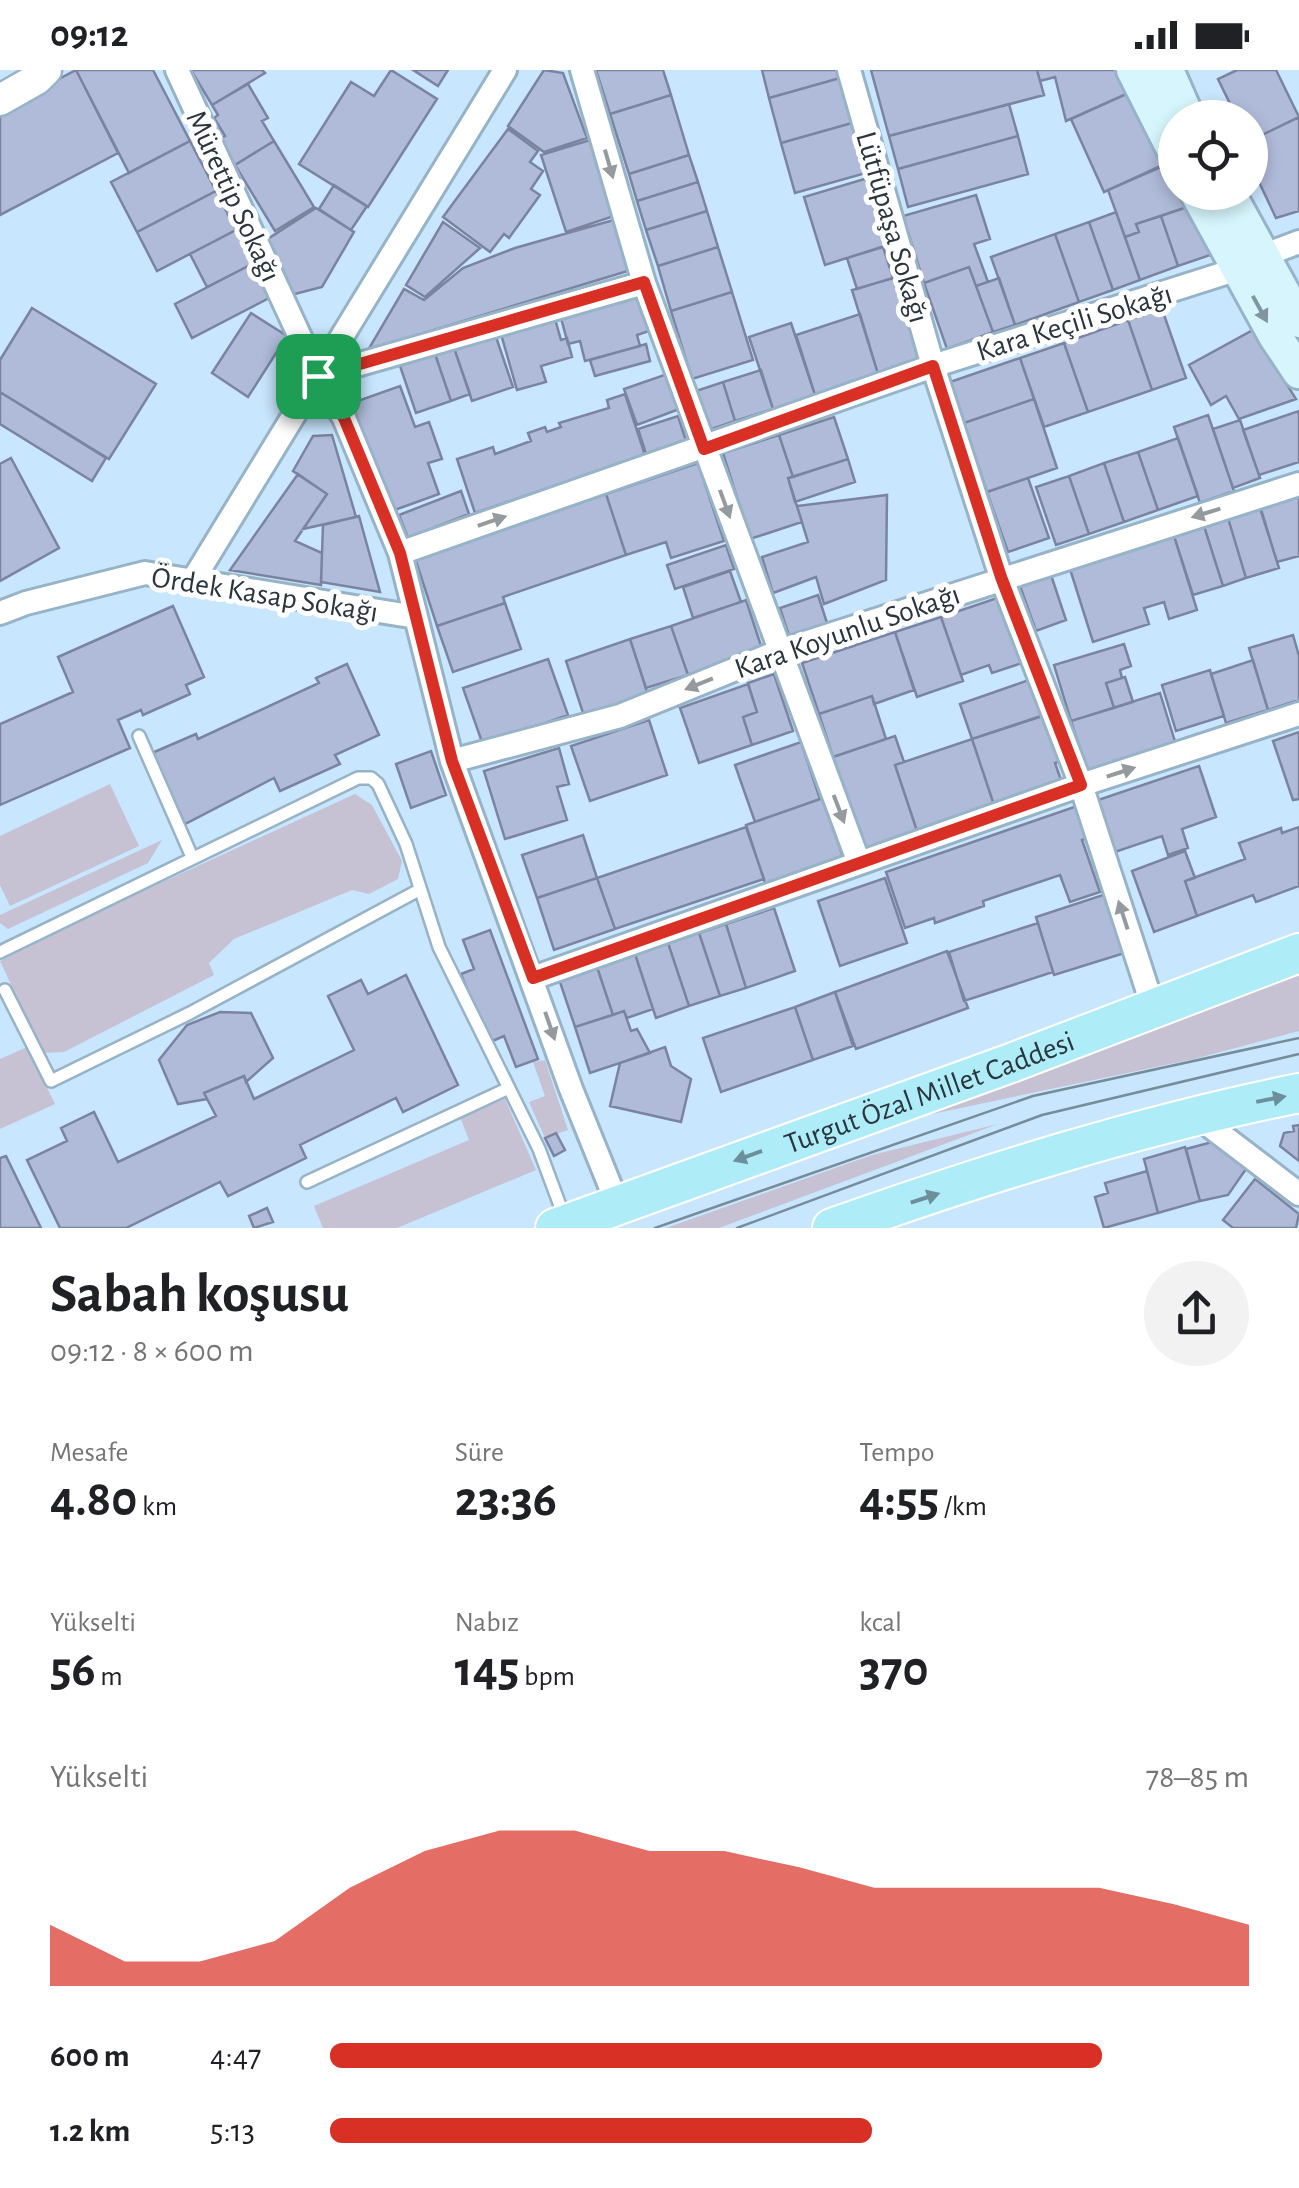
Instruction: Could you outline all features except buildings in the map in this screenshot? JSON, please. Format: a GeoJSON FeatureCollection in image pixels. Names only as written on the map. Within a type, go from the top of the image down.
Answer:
{"type":"FeatureCollection","features":[{"type":"Feature","properties":{"kind":"main road"},"geometry":{"type":"LineString","coordinates":[[1133,70],[1158,119]]}},
{"type":"Feature","properties":{"kind":"main road"},"geometry":{"type":"LineString","coordinates":[[1167,70],[1180,100]]}},
{"type":"Feature","properties":{"kind":"main road"},"geometry":{"type":"LineString","coordinates":[[1210,210],[1299,321]]}},
{"type":"Feature","properties":{"kind":"main road"},"geometry":{"type":"LineString","coordinates":[[1234,210],[1250,263],[1299,372]]}},
{"type":"Feature","properties":{"kind":"main road","name":"Turgut Özal Millet Caddesi"},"geometry":{"type":"LineString","coordinates":[[561,1226],[1299,953]]}},
{"type":"Feature","properties":{"kind":"main road"},"geometry":{"type":"LineString","coordinates":[[832,1228],[1094,1142],[1194,1114],[1299,1093]]}},
{"type":"Feature","properties":{"kind":"street"},"geometry":{"type":"LineString","coordinates":[[0,100],[46,70]]}},
{"type":"Feature","properties":{"kind":"street","name":"Mürettip Sokağı"},"geometry":{"type":"LineString","coordinates":[[176,70],[318,376],[344,418],[400,553],[452,761],[571,1090],[617,1204]]}},
{"type":"Feature","properties":{"kind":"street"},"geometry":{"type":"LineString","coordinates":[[193,580],[505,70]]}},
{"type":"Feature","properties":{"kind":"street"},"geometry":{"type":"LineString","coordinates":[[582,70],[644,282],[859,864]]}},
{"type":"Feature","properties":{"kind":"street","name":"Lütfüpaşa Sokağı"},"geometry":{"type":"LineString","coordinates":[[849,70],[933,366],[1001,577],[1081,785],[1153,1008]]}},
{"type":"Feature","properties":{"kind":"street","name":"Kara Keçili Sokağı"},"geometry":{"type":"LineString","coordinates":[[400,553],[933,366],[1250,263],[1299,242]]}},
{"type":"Feature","properties":{"kind":"street"},"geometry":{"type":"LineString","coordinates":[[318,376],[644,282]]}},
{"type":"Feature","properties":{"kind":"street","name":"Kara Koyunlu Sokağı"},"geometry":{"type":"LineString","coordinates":[[452,761],[620,716],[780,651],[1299,484]]}},
{"type":"Feature","properties":{"kind":"street","name":"Ördek Kasap Sokağı"},"geometry":{"type":"LineString","coordinates":[[0,613],[144,573],[416,617]]}},
{"type":"Feature","properties":{"kind":"street"},"geometry":{"type":"LineString","coordinates":[[533,978],[1081,785],[1299,714]]}},
{"type":"Feature","properties":{"kind":"street"},"geometry":{"type":"LineString","coordinates":[[1194,1114],[1299,1194]]}},
{"type":"Feature","properties":{"kind":"lane"},"geometry":{"type":"LineString","coordinates":[[139,736],[192,857]]}},
{"type":"Feature","properties":{"kind":"lane"},"geometry":{"type":"LineString","coordinates":[[0,952],[358,778],[370,778],[378,784],[406,844],[439,946],[539,1149],[561,1226]]}},
{"type":"Feature","properties":{"kind":"lane"},"geometry":{"type":"LineString","coordinates":[[5,990],[51,1081],[190,1013],[419,890]]}},
{"type":"Feature","properties":{"kind":"lane"},"geometry":{"type":"LineString","coordinates":[[308,1182],[509,1088]]}},
{"type":"Feature","properties":{"kind":"shaded area"},"geometry":{"type":"Polygon","coordinates":[[[110,784],[139,846],[10,906],[0,885],[0,836],[110,784]]]}},
{"type":"Feature","properties":{"kind":"shaded area"},"geometry":{"type":"Polygon","coordinates":[[[355,794],[372,805],[402,861],[398,879],[369,894],[352,890],[234,939],[209,963],[214,975],[64,1052],[43,1053],[0,961],[355,794]]]}},
{"type":"Feature","properties":{"kind":"shaded area"},"geometry":{"type":"Polygon","coordinates":[[[162,840],[148,863],[8,929],[0,923],[0,915],[162,840]]]}},
{"type":"Feature","properties":{"kind":"shaded area"},"geometry":{"type":"Polygon","coordinates":[[[1299,967],[1299,1031],[1194,1059],[865,1128],[1299,967]]]}},
{"type":"Feature","properties":{"kind":"shaded area"},"geometry":{"type":"Polygon","coordinates":[[[27,1047],[55,1104],[0,1129],[0,1059],[27,1047]]]}},
{"type":"Feature","properties":{"kind":"shaded area"},"geometry":{"type":"Polygon","coordinates":[[[545,1060],[568,1130],[545,1138],[529,1102],[545,1096],[533,1062],[545,1060]]]}},
{"type":"Feature","properties":{"kind":"shaded area"},"geometry":{"type":"Polygon","coordinates":[[[505,1099],[536,1170],[397,1228],[323,1228],[314,1206],[469,1140],[460,1117],[505,1099]]]}},
{"type":"Feature","properties":{"kind":"shaded area"},"geometry":{"type":"Polygon","coordinates":[[[998,1124],[719,1228],[666,1228],[872,1155],[998,1124]]]}},
{"type":"Feature","properties":{"kind":"tram line"},"geometry":{"type":"LineString","coordinates":[[655,1228],[1033,1096],[1299,1038]]}},
{"type":"Feature","properties":{"kind":"tram line"},"geometry":{"type":"LineString","coordinates":[[737,1228],[1042,1115],[1299,1054]]}},
{"type":"Feature","properties":{"kind":"route"},"geometry":{"type":"LineString","coordinates":[[644,282],[704,449],[933,366],[1001,577],[1081,785],[533,978],[452,761],[400,553],[344,418],[318,376],[644,282]]}}]}
